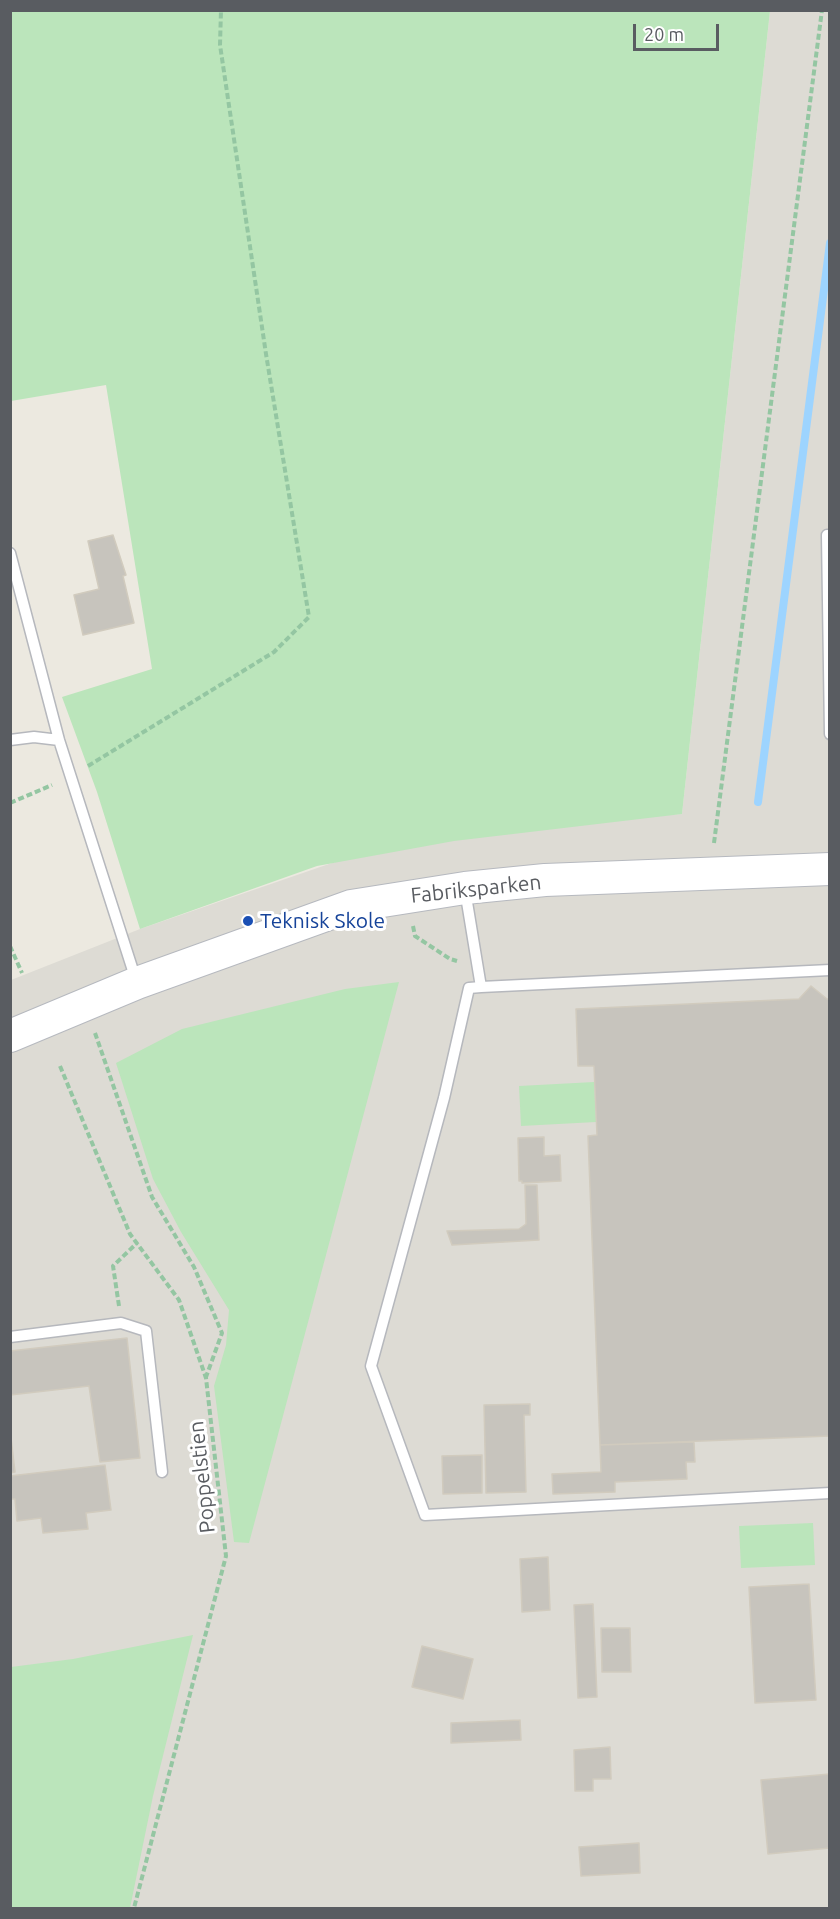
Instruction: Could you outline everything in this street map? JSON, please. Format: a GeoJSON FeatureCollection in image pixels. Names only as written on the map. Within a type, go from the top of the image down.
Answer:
{"type":"FeatureCollection","features":[{"type":"Feature","properties":{"kind":"street","name":"Fabriksparken"},"geometry":{"type":"LineString","coordinates":[[10,1036],[137,983],[351,906],[465,888],[545,880],[830,869]]}},
{"type":"Feature","properties":{"kind":"lane"},"geometry":{"type":"LineString","coordinates":[[830,535],[827,535],[830,734]]}},
{"type":"Feature","properties":{"kind":"lane"},"geometry":{"type":"LineString","coordinates":[[10,553],[58,740],[137,983]]}},
{"type":"Feature","properties":{"kind":"lane"},"geometry":{"type":"LineString","coordinates":[[10,740],[34,737],[58,740]]}},
{"type":"Feature","properties":{"kind":"lane"},"geometry":{"type":"LineString","coordinates":[[465,888],[481,987]]}},
{"type":"Feature","properties":{"kind":"lane"},"geometry":{"type":"LineString","coordinates":[[830,970],[470,988],[444,1098],[371,1366],[425,1515],[830,1493]]}},
{"type":"Feature","properties":{"kind":"lane"},"geometry":{"type":"LineString","coordinates":[[10,1337],[121,1323],[146,1331],[162,1472]]}},
{"type":"Feature","properties":{"kind":"path"},"geometry":{"type":"LineString","coordinates":[[10,803],[71,777],[274,652],[309,617],[266,354],[220,45],[221,10]]}},
{"type":"Feature","properties":{"kind":"path"},"geometry":{"type":"LineString","coordinates":[[710,873],[822,10]]}},
{"type":"Feature","properties":{"kind":"path"},"geometry":{"type":"LineString","coordinates":[[415,936],[450,959],[477,966]]}},
{"type":"Feature","properties":{"kind":"path"},"geometry":{"type":"LineString","coordinates":[[10,946],[22,973]]}},
{"type":"Feature","properties":{"kind":"path"},"geometry":{"type":"LineString","coordinates":[[85,1005],[152,1197],[194,1268],[222,1333],[206,1378]]}},
{"type":"Feature","properties":{"kind":"path","name":"Poppelstien"},"geometry":{"type":"LineString","coordinates":[[60,1066],[130,1234],[179,1300],[206,1378],[226,1556],[134,1908]]}},
{"type":"Feature","properties":{"kind":"path"},"geometry":{"type":"LineString","coordinates":[[121,1323],[113,1266],[137,1243]]}},
{"type":"Feature","properties":{"kind":"shaded area"},"geometry":{"type":"Polygon","coordinates":[[[770,11],[829,11],[829,1908],[11,1908],[11,980],[140,929],[361,853],[515,824],[682,814],[770,11]]]}},
{"type":"Feature","properties":{"kind":"green space"},"geometry":{"type":"Polygon","coordinates":[[[10,11],[770,11],[682,814],[454,841],[317,866],[140,929],[97,792],[62,697],[152,669],[106,385],[11,401],[10,11]]]}},
{"type":"Feature","properties":{"kind":"green space"},"geometry":{"type":"Polygon","coordinates":[[[399,982],[249,1543],[234,1542],[214,1386],[226,1345],[229,1310],[181,1232],[153,1179],[116,1063],[182,1029],[345,989],[399,982]]]}},
{"type":"Feature","properties":{"kind":"green space"},"geometry":{"type":"Polygon","coordinates":[[[594,1082],[596,1122],[521,1126],[519,1086],[594,1082]]]}},
{"type":"Feature","properties":{"kind":"green space"},"geometry":{"type":"Polygon","coordinates":[[[813,1523],[815,1565],[741,1568],[739,1526],[813,1523]]]}},
{"type":"Feature","properties":{"kind":"green space"},"geometry":{"type":"Polygon","coordinates":[[[193,1635],[153,1796],[130,1908],[11,1908],[11,1667],[73,1659],[193,1635]]]}},
{"type":"Feature","properties":{"kind":"building"},"geometry":{"type":"Polygon","coordinates":[[[113,535],[126,575],[123,576],[134,623],[83,635],[74,595],[99,589],[88,541],[113,535]]]}},
{"type":"Feature","properties":{"kind":"building"},"geometry":{"type":"Polygon","coordinates":[[[811,986],[830,999],[830,1436],[600,1445],[588,1136],[597,1135],[594,1066],[578,1066],[576,1009],[799,999],[811,986]]]}},
{"type":"Feature","properties":{"kind":"building"},"geometry":{"type":"Polygon","coordinates":[[[544,1137],[544,1156],[560,1155],[561,1181],[522,1183],[519,1181],[518,1138],[544,1137]]]}},
{"type":"Feature","properties":{"kind":"building"},"geometry":{"type":"Polygon","coordinates":[[[525,1185],[537,1185],[539,1240],[452,1245],[447,1231],[519,1229],[526,1224],[525,1185]]]}},
{"type":"Feature","properties":{"kind":"building"},"geometry":{"type":"Polygon","coordinates":[[[127,1338],[140,1458],[100,1462],[89,1386],[10,1395],[10,1351],[127,1338]]]}},
{"type":"Feature","properties":{"kind":"building"},"geometry":{"type":"Polygon","coordinates":[[[530,1404],[530,1415],[524,1415],[526,1492],[486,1493],[484,1405],[530,1404]]]}},
{"type":"Feature","properties":{"kind":"building"},"geometry":{"type":"Polygon","coordinates":[[[10,1429],[15,1472],[10,1473],[10,1429]]]}},
{"type":"Feature","properties":{"kind":"building"},"geometry":{"type":"Polygon","coordinates":[[[694,1442],[695,1462],[686,1462],[687,1479],[615,1482],[615,1492],[553,1494],[552,1474],[601,1472],[600,1445],[694,1442]]]}},
{"type":"Feature","properties":{"kind":"building"},"geometry":{"type":"Polygon","coordinates":[[[482,1455],[482,1493],[443,1494],[442,1456],[482,1455]]]}},
{"type":"Feature","properties":{"kind":"building"},"geometry":{"type":"Polygon","coordinates":[[[105,1465],[111,1510],[86,1513],[88,1529],[43,1533],[41,1518],[17,1521],[15,1499],[10,1499],[10,1476],[105,1465]]]}},
{"type":"Feature","properties":{"kind":"building"},"geometry":{"type":"Polygon","coordinates":[[[548,1557],[550,1610],[522,1612],[520,1559],[548,1557]]]}},
{"type":"Feature","properties":{"kind":"building"},"geometry":{"type":"Polygon","coordinates":[[[809,1584],[816,1700],[755,1703],[749,1587],[809,1584]]]}},
{"type":"Feature","properties":{"kind":"building"},"geometry":{"type":"Polygon","coordinates":[[[593,1604],[597,1697],[578,1698],[574,1605],[593,1604]]]}},
{"type":"Feature","properties":{"kind":"building"},"geometry":{"type":"Polygon","coordinates":[[[601,1628],[630,1628],[631,1672],[602,1672],[601,1628]]]}},
{"type":"Feature","properties":{"kind":"building"},"geometry":{"type":"Polygon","coordinates":[[[422,1646],[473,1659],[463,1699],[412,1687],[422,1646]]]}},
{"type":"Feature","properties":{"kind":"building"},"geometry":{"type":"Polygon","coordinates":[[[520,1720],[521,1740],[451,1743],[451,1723],[520,1720]]]}},
{"type":"Feature","properties":{"kind":"building"},"geometry":{"type":"Polygon","coordinates":[[[610,1747],[611,1779],[593,1779],[593,1791],[575,1791],[574,1750],[610,1747]]]}},
{"type":"Feature","properties":{"kind":"building"},"geometry":{"type":"Polygon","coordinates":[[[830,1774],[830,1848],[768,1854],[761,1780],[830,1774]]]}},
{"type":"Feature","properties":{"kind":"building"},"geometry":{"type":"Polygon","coordinates":[[[639,1843],[640,1873],[581,1876],[579,1847],[639,1843]]]}},
{"type":"Feature","properties":{"kind":"waterway"},"geometry":{"type":"LineString","coordinates":[[758,802],[830,243]]}},
{"type":"Feature","properties":{"kind":"place","name":"Teknisk Skole"},"geometry":{"type":"Point","coordinates":[248,921]}}]}
